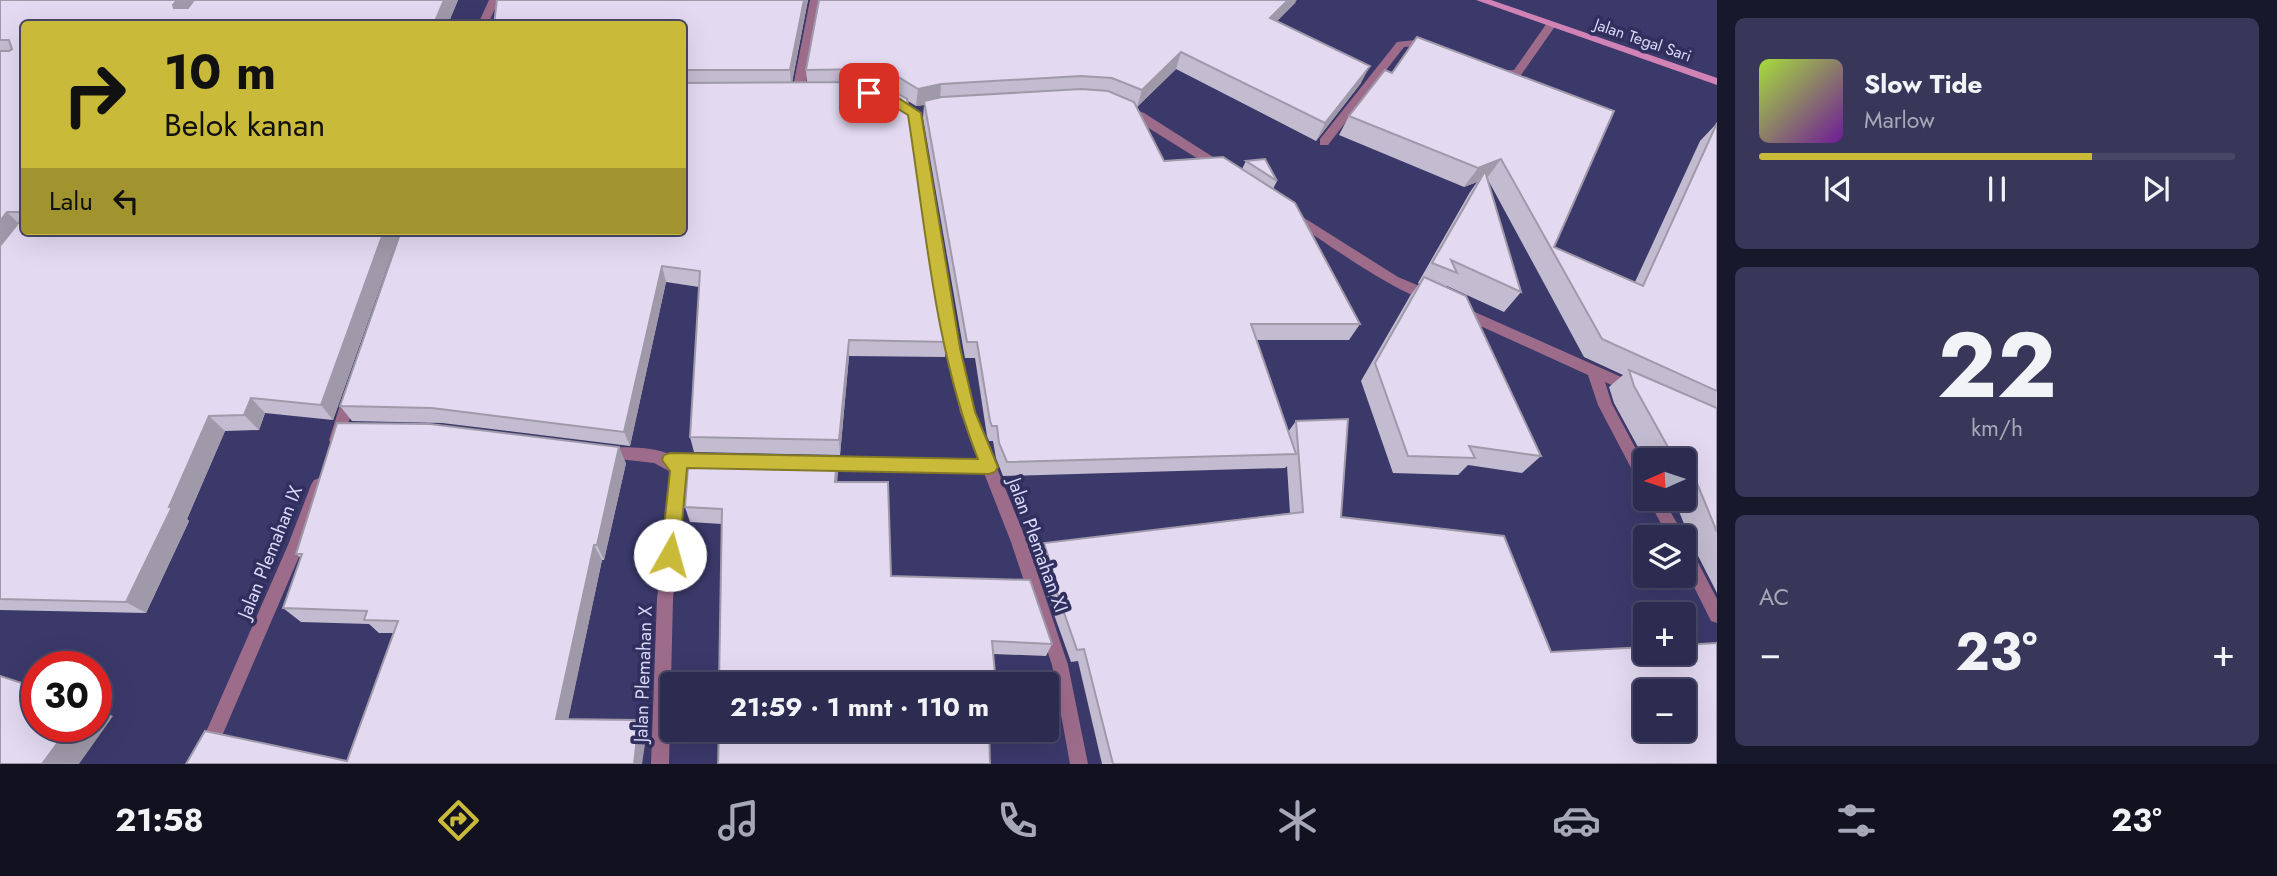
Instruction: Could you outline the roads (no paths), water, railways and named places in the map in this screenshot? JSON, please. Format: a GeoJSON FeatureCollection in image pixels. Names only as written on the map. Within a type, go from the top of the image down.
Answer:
{"type":"FeatureCollection","features":[{"type":"Feature","properties":{"kind":"street"},"geometry":{"type":"LineString","coordinates":[[484,21],[494,0]]}},
{"type":"Feature","properties":{"kind":"street"},"geometry":{"type":"LineString","coordinates":[[798,92],[815,0]]}},
{"type":"Feature","properties":{"kind":"street","name":"Jalan Tegal Sari"},"geometry":{"type":"LineString","coordinates":[[1480,0],[1717,82]]}},
{"type":"Feature","properties":{"kind":"street"},"geometry":{"type":"LineString","coordinates":[[1489,70],[1502,74],[1517,73],[1551,25]]}},
{"type":"Feature","properties":{"kind":"street"},"geometry":{"type":"LineString","coordinates":[[1325,142],[1401,44],[1416,43],[1440,52]]}},
{"type":"Feature","properties":{"kind":"street"},"geometry":{"type":"LineString","coordinates":[[879,95],[890,98],[914,113],[927,110]]}},
{"type":"Feature","properties":{"kind":"street"},"geometry":{"type":"LineString","coordinates":[[1106,102],[1140,116],[1232,175]]}},
{"type":"Feature","properties":{"kind":"street","name":"Jalan Plemahan XI"},"geometry":{"type":"LineString","coordinates":[[914,113],[937,258],[967,412],[1019,542],[1060,665],[1079,764]]}},
{"type":"Feature","properties":{"kind":"street"},"geometry":{"type":"LineString","coordinates":[[1278,205],[1393,280],[1641,391]]}},
{"type":"Feature","properties":{"kind":"street"},"geometry":{"type":"LineString","coordinates":[[1594,370],[1605,405],[1633,458]]}},
{"type":"Feature","properties":{"kind":"street","name":"Jalan Plemahan IX"},"geometry":{"type":"LineString","coordinates":[[201,764],[296,545],[327,462],[346,431],[354,384]]}},
{"type":"Feature","properties":{"kind":"street"},"geometry":{"type":"LineString","coordinates":[[588,451],[698,461]]}},
{"type":"Feature","properties":{"kind":"street","name":"Jalan Plemahan X"},"geometry":{"type":"LineString","coordinates":[[660,764],[665,599],[679,487],[679,469],[670,460]]}},
{"type":"Feature","properties":{"kind":"street"},"geometry":{"type":"LineString","coordinates":[[809,463],[989,467]]}},
{"type":"Feature","properties":{"kind":"street"},"geometry":{"type":"LineString","coordinates":[[1696,575],[1717,615]]}}]}
